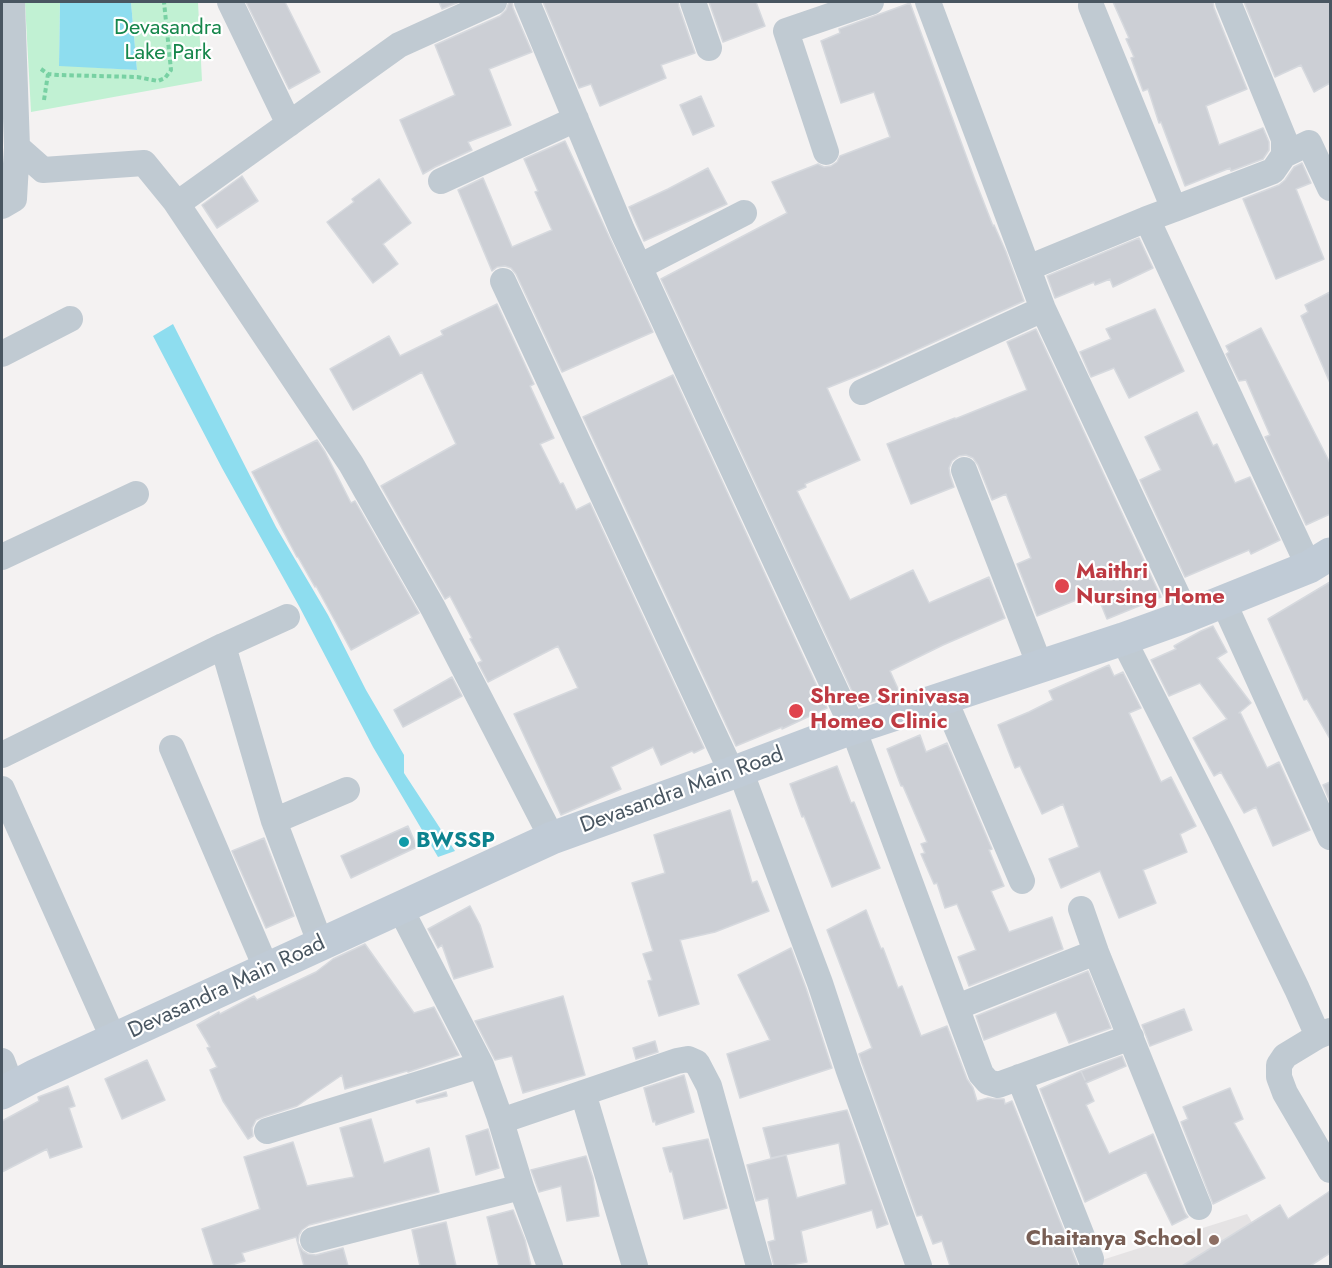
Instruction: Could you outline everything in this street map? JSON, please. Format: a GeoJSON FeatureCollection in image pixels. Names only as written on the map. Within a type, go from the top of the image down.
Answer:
{"type":"FeatureCollection","features":[{"type":"Feature","properties":{"kind":"main road","name":"Devasandra Main Road"},"geometry":{"type":"LineString","coordinates":[[5,1081],[34,1076],[552,838],[853,728],[1187,616],[1320,560]]}},
{"type":"Feature","properties":{"kind":"street"},"geometry":{"type":"LineString","coordinates":[[2,206],[14,199],[17,147],[12,2]]}},
{"type":"Feature","properties":{"kind":"street"},"geometry":{"type":"LineString","coordinates":[[230,2],[289,124]]}},
{"type":"Feature","properties":{"kind":"street"},"geometry":{"type":"LineString","coordinates":[[177,204],[399,45],[494,2]]}},
{"type":"Feature","properties":{"kind":"street"},"geometry":{"type":"LineString","coordinates":[[527,2],[622,230],[853,728],[981,1074],[988,1082],[998,1085],[1131,1037]]}},
{"type":"Feature","properties":{"kind":"street"},"geometry":{"type":"LineString","coordinates":[[693,2],[709,48]]}},
{"type":"Feature","properties":{"kind":"street"},"geometry":{"type":"LineString","coordinates":[[826,152],[786,31],[821,10],[871,2]]}},
{"type":"Feature","properties":{"kind":"street"},"geometry":{"type":"LineString","coordinates":[[928,2],[1043,309],[1187,616]]}},
{"type":"Feature","properties":{"kind":"street"},"geometry":{"type":"LineString","coordinates":[[1228,2],[1284,139],[1284,156]]}},
{"type":"Feature","properties":{"kind":"street"},"geometry":{"type":"LineString","coordinates":[[1091,6],[1174,209]]}},
{"type":"Feature","properties":{"kind":"street"},"geometry":{"type":"LineString","coordinates":[[441,181],[576,119]]}},
{"type":"Feature","properties":{"kind":"street"},"geometry":{"type":"LineString","coordinates":[[1028,268],[1146,219],[1273,171],[1284,156],[1309,143],[1330,188]]}},
{"type":"Feature","properties":{"kind":"street"},"geometry":{"type":"LineString","coordinates":[[17,147],[43,170],[144,163],[177,204],[351,464],[433,608],[552,838]]}},
{"type":"Feature","properties":{"kind":"street"},"geometry":{"type":"LineString","coordinates":[[639,267],[744,213]]}},
{"type":"Feature","properties":{"kind":"street"},"geometry":{"type":"LineString","coordinates":[[1146,219],[1320,560]]}},
{"type":"Feature","properties":{"kind":"street"},"geometry":{"type":"LineString","coordinates":[[502,281],[736,772],[816,972],[919,1266]]}},
{"type":"Feature","properties":{"kind":"street"},"geometry":{"type":"LineString","coordinates":[[862,392],[1043,309]]}},
{"type":"Feature","properties":{"kind":"street"},"geometry":{"type":"LineString","coordinates":[[2,354],[70,319]]}},
{"type":"Feature","properties":{"kind":"street"},"geometry":{"type":"LineString","coordinates":[[964,470],[1040,666]]}},
{"type":"Feature","properties":{"kind":"street"},"geometry":{"type":"LineString","coordinates":[[2,556],[136,494]]}},
{"type":"Feature","properties":{"kind":"street"},"geometry":{"type":"LineString","coordinates":[[1223,601],[1330,837]]}},
{"type":"Feature","properties":{"kind":"street"},"geometry":{"type":"LineString","coordinates":[[2,755],[287,617]]}},
{"type":"Feature","properties":{"kind":"street"},"geometry":{"type":"LineString","coordinates":[[1123,639],[1221,832],[1297,989],[1324,1034],[1285,1056],[1279,1065],[1279,1077],[1285,1093],[1330,1170]]}},
{"type":"Feature","properties":{"kind":"street"},"geometry":{"type":"LineString","coordinates":[[223,646],[274,821],[321,945]]}},
{"type":"Feature","properties":{"kind":"street"},"geometry":{"type":"LineString","coordinates":[[944,698],[1022,881]]}},
{"type":"Feature","properties":{"kind":"street"},"geometry":{"type":"LineString","coordinates":[[172,748],[267,970]]}},
{"type":"Feature","properties":{"kind":"street"},"geometry":{"type":"LineString","coordinates":[[2,789],[114,1040]]}},
{"type":"Feature","properties":{"kind":"street"},"geometry":{"type":"LineString","coordinates":[[274,821],[347,790]]}},
{"type":"Feature","properties":{"kind":"street"},"geometry":{"type":"LineString","coordinates":[[400,908],[481,1065],[550,1266]]}},
{"type":"Feature","properties":{"kind":"street"},"geometry":{"type":"LineString","coordinates":[[1081,909],[1096,952],[1199,1207]]}},
{"type":"Feature","properties":{"kind":"street"},"geometry":{"type":"LineString","coordinates":[[957,1007],[1096,952]]}},
{"type":"Feature","properties":{"kind":"street"},"geometry":{"type":"LineString","coordinates":[[501,1121],[677,1061],[687,1059],[698,1062],[709,1086],[759,1266]]}},
{"type":"Feature","properties":{"kind":"street"},"geometry":{"type":"LineString","coordinates":[[267,1131],[481,1065]]}},
{"type":"Feature","properties":{"kind":"street"},"geometry":{"type":"LineString","coordinates":[[1019,1077],[1091,1259]]}},
{"type":"Feature","properties":{"kind":"street"},"geometry":{"type":"LineString","coordinates":[[583,1093],[634,1266]]}},
{"type":"Feature","properties":{"kind":"street"},"geometry":{"type":"LineString","coordinates":[[313,1240],[521,1187]]}},
{"type":"Feature","properties":{"kind":"path"},"geometry":{"type":"LineString","coordinates":[[42,71],[58,75],[137,77],[158,81],[165,78],[171,70],[164,2]]}},
{"type":"Feature","properties":{"kind":"shaded area","name":"Chaitanya School"},"geometry":{"type":"Polygon","coordinates":[[[1247,1214],[1278,1266],[1083,1266],[1247,1214]]]}},
{"type":"Feature","properties":{"kind":"green space","name":"Devasandra Lake Park"},"geometry":{"type":"Polygon","coordinates":[[[25,2],[60,2],[59,65],[137,70],[131,2],[198,2],[202,81],[31,112],[25,2]]]}},
{"type":"Feature","properties":{"kind":"water"},"geometry":{"type":"Polygon","coordinates":[[[60,2],[131,2],[137,70],[59,66],[60,2]]]}},
{"type":"Feature","properties":{"kind":"water"},"geometry":{"type":"Polygon","coordinates":[[[173,324],[276,527],[328,615],[366,690],[404,755],[404,773],[455,851],[438,857],[373,747],[299,606],[222,468],[153,336],[173,324]]]}},
{"type":"Feature","properties":{"kind":"building"},"geometry":{"type":"Polygon","coordinates":[[[246,2],[285,2],[320,72],[289,89],[246,2]]]}},
{"type":"Feature","properties":{"kind":"building"},"geometry":{"type":"Polygon","coordinates":[[[439,2],[459,2],[442,9],[439,2]]]}},
{"type":"Feature","properties":{"kind":"building"},"geometry":{"type":"Polygon","coordinates":[[[509,2],[512,2],[532,52],[489,69],[511,125],[468,142],[472,150],[423,174],[400,120],[455,95],[435,45],[500,16],[506,10],[509,2]]]}},
{"type":"Feature","properties":{"kind":"building"},"geometry":{"type":"Polygon","coordinates":[[[543,2],[678,2],[695,53],[661,65],[666,78],[600,106],[591,84],[579,88],[543,2]]]}},
{"type":"Feature","properties":{"kind":"building"},"geometry":{"type":"Polygon","coordinates":[[[709,2],[756,2],[765,26],[723,42],[709,2]]]}},
{"type":"Feature","properties":{"kind":"building"},"geometry":{"type":"Polygon","coordinates":[[[1113,2],[1213,2],[1247,89],[1206,106],[1219,145],[1263,128],[1269,142],[1269,150],[1263,159],[1231,171],[1230,168],[1185,186],[1161,122],[1159,123],[1148,89],[1143,91],[1131,58],[1134,57],[1126,39],[1129,38],[1113,2]]]}},
{"type":"Feature","properties":{"kind":"building"},"geometry":{"type":"Polygon","coordinates":[[[1244,2],[1330,2],[1330,83],[1314,92],[1301,65],[1275,77],[1244,2]]]}},
{"type":"Feature","properties":{"kind":"building"},"geometry":{"type":"Polygon","coordinates":[[[910,3],[975,180],[1024,301],[877,368],[827,388],[860,460],[805,484],[806,487],[797,491],[850,600],[913,570],[929,603],[989,577],[1005,618],[890,671],[899,691],[859,706],[661,279],[787,213],[772,182],[818,164],[824,167],[831,166],[840,156],[890,137],[874,92],[841,103],[821,41],[840,33],[839,29],[910,3]]]}},
{"type":"Feature","properties":{"kind":"building"},"geometry":{"type":"Polygon","coordinates":[[[701,96],[714,126],[693,135],[680,105],[701,96]]]}},
{"type":"Feature","properties":{"kind":"building"},"geometry":{"type":"Polygon","coordinates":[[[565,141],[653,332],[562,372],[516,274],[511,268],[505,266],[497,267],[492,271],[458,190],[483,178],[512,247],[552,230],[535,192],[538,191],[524,159],[565,141]]]}},
{"type":"Feature","properties":{"kind":"building"},"geometry":{"type":"Polygon","coordinates":[[[1302,163],[1311,183],[1296,189],[1324,259],[1276,279],[1243,199],[1279,185],[1294,167],[1302,163]]]}},
{"type":"Feature","properties":{"kind":"building"},"geometry":{"type":"Polygon","coordinates":[[[708,168],[727,204],[644,241],[629,207],[708,168]]]}},
{"type":"Feature","properties":{"kind":"building"},"geometry":{"type":"Polygon","coordinates":[[[242,176],[258,201],[217,228],[202,205],[242,176]]]}},
{"type":"Feature","properties":{"kind":"building"},"geometry":{"type":"Polygon","coordinates":[[[379,179],[411,223],[383,244],[398,264],[373,283],[327,222],[379,179]]]}},
{"type":"Feature","properties":{"kind":"building"},"geometry":{"type":"Polygon","coordinates":[[[1139,238],[1153,268],[1113,287],[1110,279],[1095,285],[1094,282],[1055,298],[1047,276],[1139,238]]]}},
{"type":"Feature","properties":{"kind":"building"},"geometry":{"type":"Polygon","coordinates":[[[1330,292],[1330,383],[1301,316],[1308,312],[1305,305],[1330,292]]]}},
{"type":"Feature","properties":{"kind":"building"},"geometry":{"type":"Polygon","coordinates":[[[497,304],[534,384],[530,386],[554,438],[540,444],[576,510],[590,503],[704,748],[661,765],[653,747],[611,767],[621,789],[561,815],[514,714],[578,688],[558,646],[488,682],[478,663],[482,661],[470,639],[472,638],[450,596],[445,599],[381,486],[456,444],[422,372],[353,410],[330,369],[389,336],[400,356],[443,335],[441,331],[497,304]]]}},
{"type":"Feature","properties":{"kind":"building"},"geometry":{"type":"Polygon","coordinates":[[[1155,309],[1184,371],[1129,398],[1114,368],[1091,377],[1080,352],[1111,339],[1106,329],[1155,309]]]}},
{"type":"Feature","properties":{"kind":"building"},"geometry":{"type":"Polygon","coordinates":[[[1261,328],[1330,463],[1330,514],[1306,525],[1265,437],[1270,435],[1246,380],[1239,381],[1226,354],[1229,352],[1226,346],[1261,328]]]}},
{"type":"Feature","properties":{"kind":"building"},"geometry":{"type":"Polygon","coordinates":[[[1036,329],[1161,597],[1107,619],[1096,592],[1037,616],[1017,564],[1031,558],[1006,494],[992,500],[973,458],[966,455],[959,456],[952,461],[949,468],[954,487],[911,504],[887,444],[1027,390],[1007,342],[1036,329]]]}},
{"type":"Feature","properties":{"kind":"building"},"geometry":{"type":"Polygon","coordinates":[[[673,375],[827,708],[782,729],[782,727],[736,746],[583,417],[673,375]]]}},
{"type":"Feature","properties":{"kind":"building"},"geometry":{"type":"Polygon","coordinates":[[[1197,412],[1213,446],[1217,444],[1235,483],[1250,477],[1280,540],[1251,554],[1249,550],[1185,577],[1140,480],[1161,470],[1145,437],[1197,412]]]}},
{"type":"Feature","properties":{"kind":"building"},"geometry":{"type":"Polygon","coordinates":[[[317,440],[351,503],[355,501],[419,613],[351,650],[316,586],[297,557],[252,472],[317,440]]]}},
{"type":"Feature","properties":{"kind":"building"},"geometry":{"type":"Polygon","coordinates":[[[1330,582],[1330,739],[1307,699],[1304,700],[1268,619],[1330,582]]]}},
{"type":"Feature","properties":{"kind":"building"},"geometry":{"type":"Polygon","coordinates":[[[1213,626],[1227,652],[1217,658],[1251,703],[1240,712],[1267,768],[1279,762],[1310,830],[1273,846],[1256,807],[1244,813],[1221,772],[1214,776],[1193,738],[1227,719],[1200,683],[1169,696],[1151,660],[1176,649],[1174,646],[1213,626]]]}},
{"type":"Feature","properties":{"kind":"building"},"geometry":{"type":"Polygon","coordinates":[[[1109,665],[1114,676],[1123,672],[1141,708],[1129,713],[1161,782],[1171,777],[1196,826],[1180,834],[1187,852],[1143,870],[1156,903],[1119,918],[1100,871],[1061,888],[1049,859],[1079,847],[1063,804],[1042,814],[1020,766],[1015,768],[998,725],[1053,700],[1049,691],[1109,665]]]}},
{"type":"Feature","properties":{"kind":"building"},"geometry":{"type":"Polygon","coordinates":[[[452,677],[462,696],[403,727],[394,710],[452,677]]]}},
{"type":"Feature","properties":{"kind":"building"},"geometry":{"type":"Polygon","coordinates":[[[920,735],[926,752],[947,743],[992,849],[989,850],[1004,886],[991,891],[1009,932],[1052,917],[1063,949],[969,986],[958,957],[976,950],[957,904],[945,908],[937,883],[934,884],[921,854],[925,853],[921,844],[927,842],[887,749],[920,735]]]}},
{"type":"Feature","properties":{"kind":"building"},"geometry":{"type":"Polygon","coordinates":[[[837,766],[880,868],[832,887],[790,784],[837,766]]]}},
{"type":"Feature","properties":{"kind":"building"},"geometry":{"type":"Polygon","coordinates":[[[1330,782],[1330,802],[1323,785],[1330,782]]]}},
{"type":"Feature","properties":{"kind":"building"},"geometry":{"type":"Polygon","coordinates":[[[730,810],[752,883],[757,881],[769,911],[715,932],[680,940],[699,1004],[659,1016],[648,981],[652,980],[643,954],[653,951],[632,883],[665,873],[654,835],[730,810]]]}},
{"type":"Feature","properties":{"kind":"building"},"geometry":{"type":"Polygon","coordinates":[[[408,826],[417,847],[351,878],[341,856],[408,826]]]}},
{"type":"Feature","properties":{"kind":"building"},"geometry":{"type":"Polygon","coordinates":[[[264,838],[294,916],[266,928],[232,851],[264,838]]]}},
{"type":"Feature","properties":{"kind":"building"},"geometry":{"type":"Polygon","coordinates":[[[470,906],[480,925],[493,967],[454,979],[442,945],[438,948],[428,929],[470,906]]]}},
{"type":"Feature","properties":{"kind":"building"},"geometry":{"type":"Polygon","coordinates":[[[866,910],[898,988],[902,986],[921,1036],[947,1026],[977,1101],[988,1098],[1004,1099],[1005,1104],[1012,1101],[1078,1266],[950,1266],[942,1241],[933,1244],[922,1215],[917,1216],[862,1063],[859,1054],[872,1048],[827,930],[866,910]]]}},
{"type":"Feature","properties":{"kind":"building"},"geometry":{"type":"Polygon","coordinates":[[[365,944],[414,1013],[434,1007],[459,1055],[345,1089],[342,1075],[297,1106],[256,1120],[252,1128],[253,1136],[248,1139],[223,1101],[210,1070],[217,1067],[207,1048],[210,1047],[197,1025],[254,996],[257,1000],[316,972],[333,959],[365,944]]]}},
{"type":"Feature","properties":{"kind":"building"},"geometry":{"type":"Polygon","coordinates":[[[791,948],[832,1068],[740,1098],[727,1054],[770,1040],[738,975],[791,948]]]}},
{"type":"Feature","properties":{"kind":"building"},"geometry":{"type":"Polygon","coordinates":[[[1088,971],[1111,1028],[1069,1043],[1056,1012],[984,1040],[976,1016],[1088,971]]]}},
{"type":"Feature","properties":{"kind":"building"},"geometry":{"type":"Polygon","coordinates":[[[563,996],[585,1075],[523,1093],[512,1056],[495,1060],[475,1021],[563,996]]]}},
{"type":"Feature","properties":{"kind":"building"},"geometry":{"type":"Polygon","coordinates":[[[1184,1009],[1192,1030],[1150,1046],[1142,1025],[1184,1009]]]}},
{"type":"Feature","properties":{"kind":"building"},"geometry":{"type":"Polygon","coordinates":[[[655,1041],[658,1052],[636,1059],[633,1048],[655,1041]]]}},
{"type":"Feature","properties":{"kind":"building"},"geometry":{"type":"Polygon","coordinates":[[[1122,1056],[1126,1066],[1086,1083],[1094,1101],[1086,1105],[1109,1154],[1153,1134],[1188,1217],[1172,1225],[1146,1172],[1085,1202],[1040,1089],[1122,1056]]]}},
{"type":"Feature","properties":{"kind":"building"},"geometry":{"type":"Polygon","coordinates":[[[147,1060],[165,1100],[122,1119],[105,1079],[147,1060]]]}},
{"type":"Feature","properties":{"kind":"building"},"geometry":{"type":"Polygon","coordinates":[[[684,1075],[694,1112],[656,1125],[655,1121],[653,1122],[644,1088],[684,1075]]]}},
{"type":"Feature","properties":{"kind":"building"},"geometry":{"type":"Polygon","coordinates":[[[68,1086],[75,1106],[69,1108],[82,1147],[50,1158],[47,1149],[2,1172],[2,1121],[39,1101],[38,1097],[68,1086]]]}},
{"type":"Feature","properties":{"kind":"building"},"geometry":{"type":"Polygon","coordinates":[[[1230,1088],[1243,1119],[1234,1123],[1265,1178],[1213,1204],[1181,1122],[1188,1119],[1183,1107],[1230,1088]]]}},
{"type":"Feature","properties":{"kind":"building"},"geometry":{"type":"Polygon","coordinates":[[[446,1092],[447,1096],[417,1103],[416,1101],[446,1092]]]}},
{"type":"Feature","properties":{"kind":"building"},"geometry":{"type":"Polygon","coordinates":[[[847,1110],[888,1224],[877,1228],[872,1210],[801,1231],[807,1262],[774,1266],[768,1242],[775,1240],[768,1198],[756,1201],[747,1165],[786,1155],[797,1198],[846,1184],[839,1143],[771,1158],[763,1128],[847,1110]]]}},
{"type":"Feature","properties":{"kind":"building"},"geometry":{"type":"Polygon","coordinates":[[[371,1119],[384,1163],[429,1148],[439,1192],[309,1225],[302,1230],[298,1243],[303,1251],[316,1255],[343,1248],[348,1266],[304,1266],[296,1237],[242,1253],[245,1261],[228,1266],[214,1266],[202,1229],[260,1209],[244,1157],[293,1142],[307,1186],[354,1177],[340,1128],[371,1119]]]}},
{"type":"Feature","properties":{"kind":"building"},"geometry":{"type":"Polygon","coordinates":[[[488,1129],[499,1168],[476,1175],[466,1136],[488,1129]]]}},
{"type":"Feature","properties":{"kind":"building"},"geometry":{"type":"Polygon","coordinates":[[[708,1139],[727,1208],[684,1219],[672,1171],[670,1172],[663,1148],[708,1139]]]}},
{"type":"Feature","properties":{"kind":"building"},"geometry":{"type":"Polygon","coordinates":[[[586,1156],[593,1178],[599,1216],[567,1221],[561,1186],[539,1192],[531,1170],[586,1156]]]}},
{"type":"Feature","properties":{"kind":"building"},"geometry":{"type":"Polygon","coordinates":[[[1330,1191],[1330,1253],[1310,1266],[1182,1266],[1280,1205],[1288,1219],[1330,1191]]]}},
{"type":"Feature","properties":{"kind":"building"},"geometry":{"type":"Polygon","coordinates":[[[513,1210],[525,1240],[531,1266],[499,1266],[487,1217],[513,1210]]]}},
{"type":"Feature","properties":{"kind":"building"},"geometry":{"type":"Polygon","coordinates":[[[446,1222],[456,1266],[420,1266],[412,1230],[446,1222]]]}},
{"type":"Feature","properties":{"kind":"place","name":"Maithri Nursing Home"},"geometry":{"type":"Point","coordinates":[1062,586]}},
{"type":"Feature","properties":{"kind":"place","name":"Shree Srinivasa Homeo Clinic"},"geometry":{"type":"Point","coordinates":[796,711]}},
{"type":"Feature","properties":{"kind":"place","name":"BWSSP"},"geometry":{"type":"Point","coordinates":[404,842]}},
{"type":"Feature","properties":{"kind":"place","name":"Chaitanya School"},"geometry":{"type":"Point","coordinates":[1214,1240]}}]}
